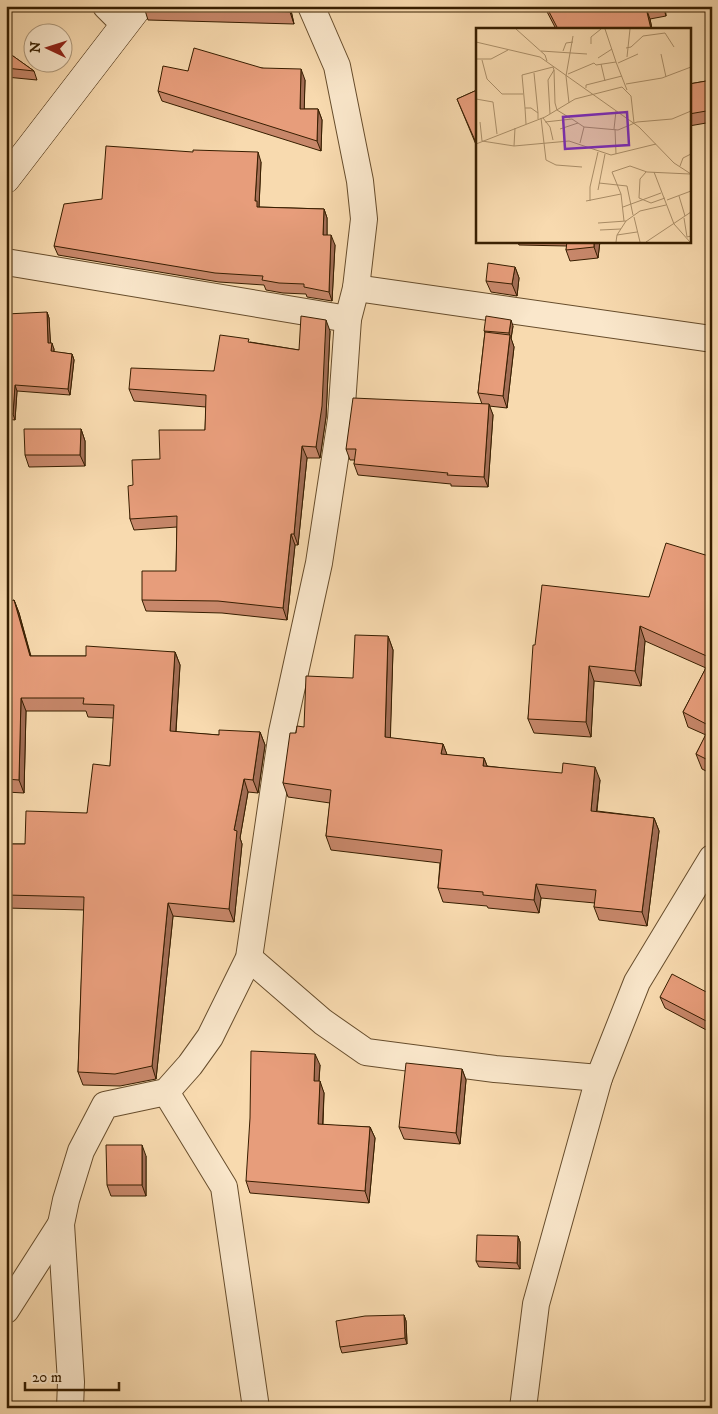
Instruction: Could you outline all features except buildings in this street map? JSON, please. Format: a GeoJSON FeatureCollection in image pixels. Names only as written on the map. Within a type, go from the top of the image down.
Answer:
{"type":"FeatureCollection","features":[{"type":"Feature","properties":{"kind":"main road"},"geometry":{"type":"LineString","coordinates":[[6,178],[123,12]]}},
{"type":"Feature","properties":{"kind":"street"},"geometry":{"type":"LineString","coordinates":[[70,1408],[71,1382],[61,1224],[66,1200],[81,1151],[105,1105],[166,1092],[190,1065],[210,1037],[249,958],[282,732],[319,563],[341,419],[348,319],[356,288],[364,219],[360,181],[337,66],[311,6]]}},
{"type":"Feature","properties":{"kind":"street"},"geometry":{"type":"LineString","coordinates":[[6,262],[348,319]]}},
{"type":"Feature","properties":{"kind":"street"},"geometry":{"type":"LineString","coordinates":[[356,288],[712,339]]}},
{"type":"Feature","properties":{"kind":"street"},"geometry":{"type":"LineString","coordinates":[[523,1408],[536,1304],[599,1078],[637,982],[712,858]]}},
{"type":"Feature","properties":{"kind":"street"},"geometry":{"type":"LineString","coordinates":[[249,958],[323,1022],[366,1052],[495,1069],[599,1078]]}},
{"type":"Feature","properties":{"kind":"street"},"geometry":{"type":"LineString","coordinates":[[166,1092],[224,1187],[256,1408]]}},
{"type":"Feature","properties":{"kind":"street"},"geometry":{"type":"LineString","coordinates":[[6,1310],[61,1224]]}}]}
